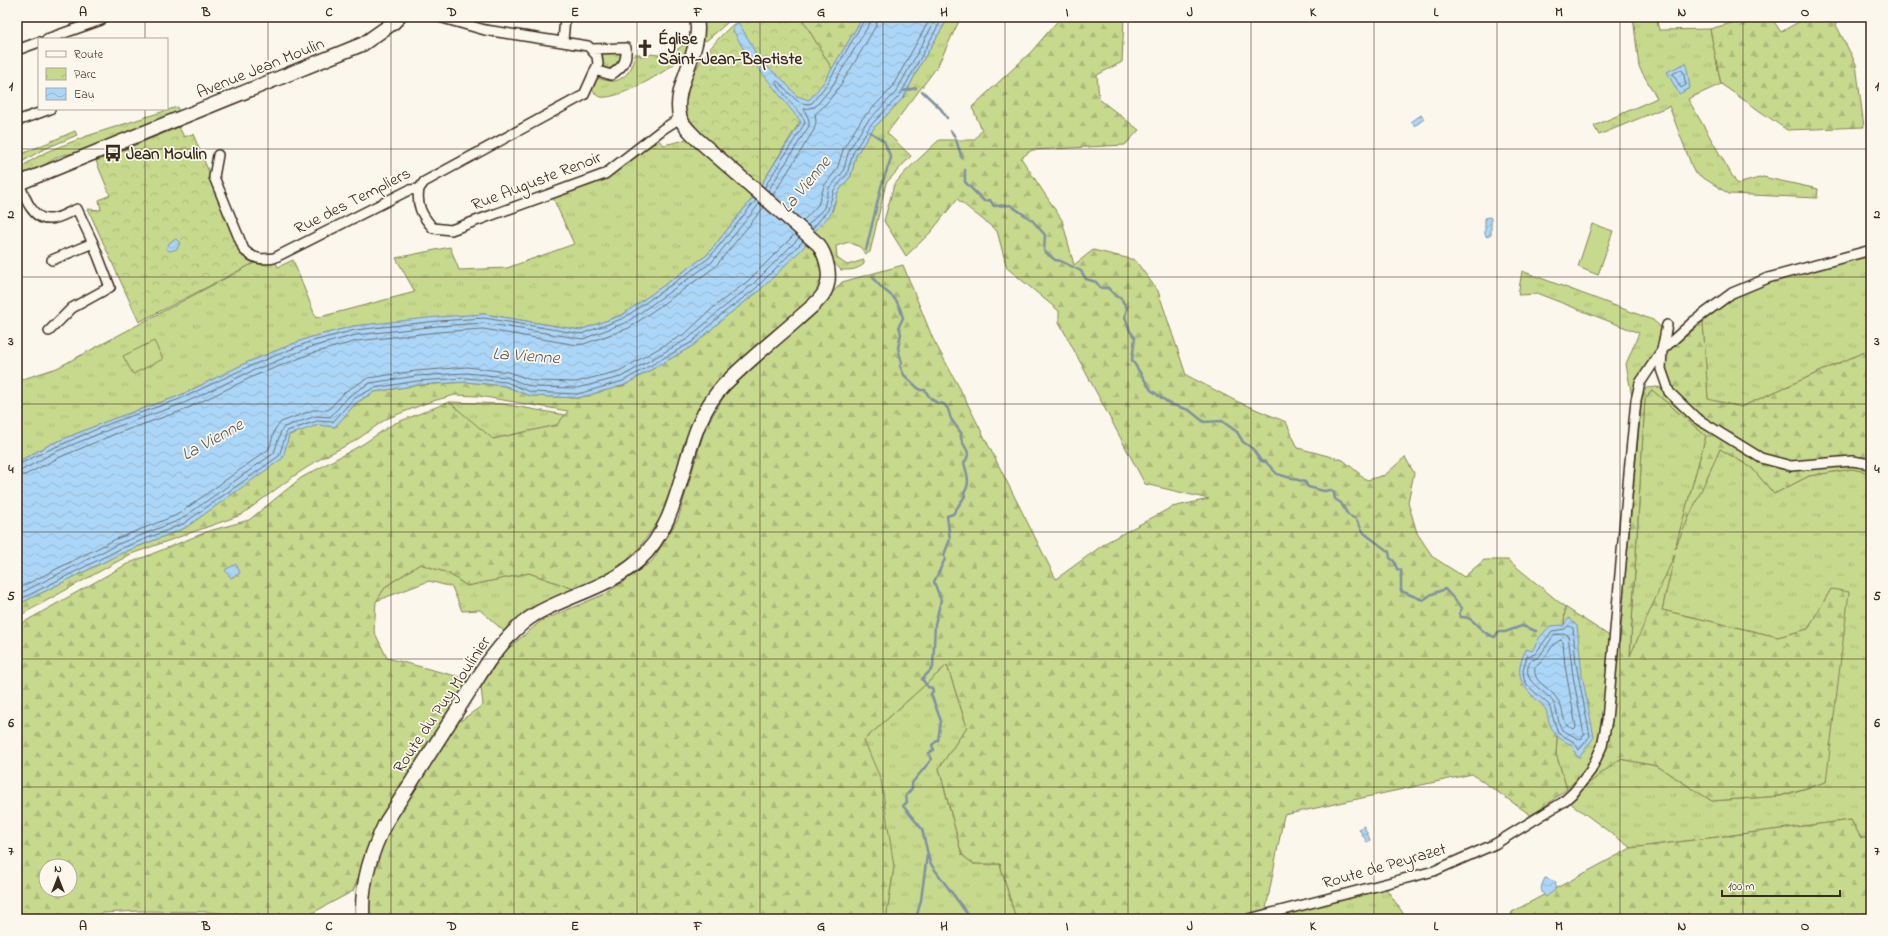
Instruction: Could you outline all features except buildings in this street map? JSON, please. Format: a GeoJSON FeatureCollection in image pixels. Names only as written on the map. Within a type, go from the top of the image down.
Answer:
{"type":"FeatureCollection","features":[{"type":"Feature","properties":{"kind":"main road","name":"Avenue Jean Moulin"},"geometry":{"type":"LineString","coordinates":[[18,183],[356,47],[378,34],[399,17]]}},
{"type":"Feature","properties":{"kind":"main road"},"geometry":{"type":"LineString","coordinates":[[680,118],[679,105],[684,82],[698,38],[698,24],[696,17]]}},
{"type":"Feature","properties":{"kind":"main road","name":"Route du Puy Moulinier"},"geometry":{"type":"LineString","coordinates":[[363,919],[363,894],[366,874],[375,846],[386,822],[488,662],[509,636],[534,615],[610,581],[638,561],[652,546],[671,514],[699,423],[710,402],[723,386],[822,296],[826,290],[828,276],[827,261],[824,253],[813,240],[697,139],[685,127],[680,118]]}},
{"type":"Feature","properties":{"kind":"street"},"geometry":{"type":"LineString","coordinates":[[439,17],[485,30],[588,46],[597,56],[598,64],[595,70],[611,75],[623,67],[627,58],[626,48],[592,49]]}},
{"type":"Feature","properties":{"kind":"street"},"geometry":{"type":"LineString","coordinates":[[563,42],[565,17]]}},
{"type":"Feature","properties":{"kind":"street"},"geometry":{"type":"LineString","coordinates":[[50,38],[101,20]]}},
{"type":"Feature","properties":{"kind":"street"},"geometry":{"type":"LineString","coordinates":[[17,50],[38,42]]}},
{"type":"Feature","properties":{"kind":"street","name":"Rue des Templiers"},"geometry":{"type":"LineString","coordinates":[[218,155],[214,177],[244,250],[251,257],[260,260],[274,258],[409,190],[418,189],[424,182],[584,95],[595,70]]}},
{"type":"Feature","properties":{"kind":"street"},"geometry":{"type":"LineString","coordinates":[[17,121],[47,110]]}},
{"type":"Feature","properties":{"kind":"street","name":"Rue Auguste Renoir"},"geometry":{"type":"LineString","coordinates":[[418,189],[418,204],[424,218],[433,228],[451,230],[605,174],[680,118]]}},
{"type":"Feature","properties":{"kind":"street"},"geometry":{"type":"LineString","coordinates":[[18,183],[26,200],[38,216],[45,220],[52,219],[77,209],[93,243],[110,287],[72,308],[49,331]]}},
{"type":"Feature","properties":{"kind":"street"},"geometry":{"type":"LineString","coordinates":[[52,260],[93,243]]}},
{"type":"Feature","properties":{"kind":"street"},"geometry":{"type":"LineString","coordinates":[[1662,350],[1694,321],[1732,293],[1768,278],[1871,250]]}},
{"type":"Feature","properties":{"kind":"street"},"geometry":{"type":"LineString","coordinates":[[1667,325],[1662,350],[1661,369],[1669,392],[1696,418],[1761,458],[1791,466],[1852,461],[1871,464]]}},
{"type":"Feature","properties":{"kind":"street","name":"Route de Peyrazet"},"geometry":{"type":"LineString","coordinates":[[1249,919],[1434,871],[1495,844],[1564,802],[1591,770],[1602,746],[1607,720],[1636,400],[1640,383],[1662,350]]}},
{"type":"Feature","properties":{"kind":"green space"},"geometry":{"type":"Polygon","coordinates":[[[701,17],[734,17],[706,41],[703,39],[703,24],[701,17]]]}},
{"type":"Feature","properties":{"kind":"green space"},"geometry":{"type":"Polygon","coordinates":[[[743,17],[801,17],[832,69],[761,185],[719,152],[697,132],[689,123],[685,115],[683,103],[686,89],[701,60],[723,34],[743,17]]]}},
{"type":"Feature","properties":{"kind":"green space"},"geometry":{"type":"Polygon","coordinates":[[[801,17],[863,17],[832,69],[801,17]]]}},
{"type":"Feature","properties":{"kind":"green space"},"geometry":{"type":"Polygon","coordinates":[[[949,17],[961,17],[937,67],[887,133],[911,156],[886,183],[870,252],[866,254],[860,247],[849,242],[836,246],[837,258],[847,265],[864,260],[864,264],[856,269],[841,270],[833,261],[822,241],[814,232],[832,212],[838,192],[851,176],[856,155],[873,129],[904,97],[920,65],[949,17]]]}},
{"type":"Feature","properties":{"kind":"green space"},"geometry":{"type":"Polygon","coordinates":[[[1061,17],[1124,17],[1122,62],[1097,75],[1099,99],[1139,130],[1125,145],[1032,150],[1021,158],[1062,220],[1074,265],[1093,250],[1135,260],[1158,291],[1186,375],[1236,401],[1286,422],[1298,448],[1343,460],[1367,480],[1385,475],[1405,457],[1414,473],[1408,502],[1417,533],[1433,557],[1464,577],[1484,560],[1508,560],[1565,607],[1556,754],[1567,789],[1532,816],[1472,774],[1284,815],[1266,909],[1243,919],[1016,919],[1000,864],[974,864],[962,855],[939,768],[967,727],[947,665],[864,740],[881,780],[894,867],[886,919],[368,919],[367,895],[376,857],[399,809],[456,724],[483,705],[481,687],[505,651],[541,621],[607,593],[652,561],[678,519],[705,428],[726,393],[818,309],[842,282],[903,265],[933,339],[959,387],[1056,579],[1107,542],[1172,507],[1209,499],[1145,484],[1059,322],[1059,311],[1007,268],[997,231],[957,199],[931,232],[906,256],[884,221],[894,185],[905,172],[939,140],[974,140],[982,130],[972,107],[1031,52],[1061,17]]]}},
{"type":"Feature","properties":{"kind":"green space"},"geometry":{"type":"Polygon","coordinates":[[[1633,17],[1656,17],[1659,30],[1710,29],[1721,84],[1688,99],[1737,184],[1763,177],[1818,189],[1817,198],[1729,194],[1694,172],[1669,106],[1599,135],[1594,126],[1657,98],[1639,67],[1633,17]]]}},
{"type":"Feature","properties":{"kind":"green space"},"geometry":{"type":"Polygon","coordinates":[[[1752,17],[1771,17],[1781,32],[1807,17],[1832,17],[1856,64],[1864,127],[1787,130],[1721,84],[1710,29],[1752,17]]]}},
{"type":"Feature","properties":{"kind":"green space"},"geometry":{"type":"Polygon","coordinates":[[[688,41],[692,41],[690,48],[672,66],[634,88],[610,97],[601,97],[592,89],[596,78],[615,81],[627,74],[634,62],[635,54],[640,54],[640,56],[647,54],[648,56],[651,54],[658,55],[678,49],[688,41]]]}},
{"type":"Feature","properties":{"kind":"green space"},"geometry":{"type":"Polygon","coordinates":[[[623,52],[620,65],[607,69],[602,68],[600,53],[623,52]]]}},
{"type":"Feature","properties":{"kind":"green space"},"geometry":{"type":"Polygon","coordinates":[[[177,107],[179,112],[79,153],[67,154],[58,157],[39,169],[17,177],[17,169],[46,152],[87,136],[177,107]]]}},
{"type":"Feature","properties":{"kind":"green space"},"geometry":{"type":"Polygon","coordinates":[[[179,127],[184,137],[193,134],[243,254],[254,263],[139,322],[88,209],[101,210],[99,200],[110,195],[96,161],[179,127]]]}},
{"type":"Feature","properties":{"kind":"green space"},"geometry":{"type":"Polygon","coordinates":[[[75,131],[77,135],[40,151],[17,165],[17,156],[75,131]]]}},
{"type":"Feature","properties":{"kind":"green space"},"geometry":{"type":"Polygon","coordinates":[[[688,138],[755,195],[707,255],[622,315],[580,330],[484,314],[354,326],[308,338],[248,362],[179,396],[110,420],[51,444],[17,462],[17,381],[57,368],[254,263],[268,264],[275,261],[278,267],[293,260],[316,318],[415,292],[396,258],[450,247],[459,270],[507,268],[574,244],[553,198],[611,176],[657,139],[664,145],[688,138]]]}},
{"type":"Feature","properties":{"kind":"green space"},"geometry":{"type":"Polygon","coordinates":[[[1592,224],[1613,231],[1598,275],[1578,267],[1592,224]]]}},
{"type":"Feature","properties":{"kind":"green space"},"geometry":{"type":"Polygon","coordinates":[[[807,243],[817,252],[822,275],[819,291],[808,306],[717,383],[695,417],[661,517],[628,564],[577,590],[529,573],[467,586],[448,573],[420,564],[386,586],[376,602],[374,631],[387,658],[471,680],[386,809],[353,891],[305,917],[279,919],[209,912],[138,911],[104,913],[80,919],[17,919],[17,626],[127,564],[209,531],[249,520],[301,478],[363,444],[393,424],[449,402],[493,439],[557,425],[568,411],[479,396],[455,395],[429,402],[386,419],[355,441],[320,459],[294,476],[241,515],[131,554],[17,617],[17,605],[122,553],[185,528],[282,458],[289,435],[318,424],[335,427],[356,403],[374,392],[418,385],[466,382],[505,386],[531,396],[578,398],[625,385],[694,345],[725,317],[758,292],[807,243]]]}},
{"type":"Feature","properties":{"kind":"green space"},"geometry":{"type":"Polygon","coordinates":[[[1871,256],[1871,349],[1741,407],[1708,400],[1703,322],[1729,300],[1769,281],[1804,271],[1871,256]]]}},
{"type":"Feature","properties":{"kind":"green space"},"geometry":{"type":"Polygon","coordinates":[[[1522,271],[1653,320],[1662,328],[1660,345],[1650,359],[1632,397],[1626,364],[1639,333],[1539,294],[1518,295],[1522,271]]]}},
{"type":"Feature","properties":{"kind":"green space"},"geometry":{"type":"Polygon","coordinates":[[[1703,322],[1708,399],[1741,407],[1871,349],[1871,473],[1852,469],[1809,476],[1774,494],[1752,468],[1720,449],[1675,548],[1706,436],[1652,390],[1645,399],[1630,656],[1675,554],[1662,610],[1778,637],[1808,629],[1831,589],[1849,592],[1826,782],[1779,796],[1712,801],[1657,766],[1620,759],[1580,790],[1612,718],[1642,396],[1646,388],[1657,387],[1665,389],[1705,419],[1674,391],[1666,374],[1665,364],[1666,352],[1703,322]]]}},
{"type":"Feature","properties":{"kind":"green space"},"geometry":{"type":"Polygon","coordinates":[[[154,341],[163,359],[133,374],[123,356],[154,341]]]}},
{"type":"Feature","properties":{"kind":"green space"},"geometry":{"type":"Polygon","coordinates":[[[1652,390],[1706,436],[1676,545],[1720,449],[1752,468],[1774,494],[1809,476],[1852,469],[1871,473],[1871,838],[1861,838],[1851,820],[1631,848],[1569,802],[1580,790],[1620,759],[1657,766],[1712,801],[1781,796],[1826,782],[1831,589],[1808,629],[1778,637],[1662,610],[1674,557],[1630,658],[1645,399],[1652,390]]]}},
{"type":"Feature","properties":{"kind":"green space"},"geometry":{"type":"Polygon","coordinates":[[[449,402],[503,404],[565,415],[558,425],[492,439],[449,402]]]}},
{"type":"Feature","properties":{"kind":"green space"},"geometry":{"type":"Polygon","coordinates":[[[420,564],[448,573],[467,586],[529,573],[577,590],[506,633],[480,610],[462,611],[452,587],[429,581],[376,601],[386,586],[420,564]]]}},
{"type":"Feature","properties":{"kind":"green space"},"geometry":{"type":"Polygon","coordinates":[[[1565,607],[1611,637],[1600,735],[1589,766],[1567,789],[1556,754],[1565,607]]]}},
{"type":"Feature","properties":{"kind":"green space"},"geometry":{"type":"Polygon","coordinates":[[[947,665],[967,727],[939,768],[962,855],[974,864],[1000,864],[1016,919],[886,919],[894,867],[864,740],[947,665]]]}},
{"type":"Feature","properties":{"kind":"green space"},"geometry":{"type":"Polygon","coordinates":[[[1851,820],[1861,838],[1871,838],[1871,919],[1510,919],[1512,912],[1631,848],[1851,820]]]}},
{"type":"Feature","properties":{"kind":"green space"},"geometry":{"type":"Polygon","coordinates":[[[1385,887],[1407,919],[1259,919],[1385,887]]]}},
{"type":"Feature","properties":{"kind":"water","name":"La Vienne"},"geometry":{"type":"Polygon","coordinates":[[[863,17],[949,17],[920,65],[904,97],[873,129],[856,155],[851,176],[838,192],[830,215],[814,232],[803,248],[758,292],[725,317],[694,345],[625,385],[578,398],[530,396],[505,386],[466,382],[418,385],[374,392],[356,403],[335,427],[318,425],[289,435],[283,458],[185,528],[122,553],[17,605],[17,462],[51,444],[110,420],[179,396],[248,362],[308,338],[354,326],[437,317],[484,314],[580,330],[622,315],[707,255],[752,199],[801,122],[744,50],[732,28],[738,22],[758,59],[783,80],[797,96],[809,100],[824,82],[863,17]]]}},
{"type":"Feature","properties":{"kind":"water"},"geometry":{"type":"Polygon","coordinates":[[[1686,63],[1690,88],[1679,94],[1667,72],[1686,63]]]}},
{"type":"Feature","properties":{"kind":"water"},"geometry":{"type":"Polygon","coordinates":[[[1421,115],[1424,119],[1415,126],[1411,122],[1421,115]]]}},
{"type":"Feature","properties":{"kind":"water"},"geometry":{"type":"Polygon","coordinates":[[[1485,218],[1491,218],[1491,235],[1487,237],[1485,235],[1485,218]]]}},
{"type":"Feature","properties":{"kind":"water"},"geometry":{"type":"Polygon","coordinates":[[[176,239],[180,243],[177,249],[170,251],[166,249],[170,242],[176,239]]]}},
{"type":"Feature","properties":{"kind":"water"},"geometry":{"type":"Polygon","coordinates":[[[236,564],[240,573],[231,578],[225,570],[236,564]]]}},
{"type":"Feature","properties":{"kind":"water"},"geometry":{"type":"Polygon","coordinates":[[[1569,618],[1577,626],[1582,675],[1594,737],[1579,758],[1577,757],[1572,745],[1556,735],[1550,723],[1546,709],[1523,685],[1520,674],[1521,663],[1526,649],[1532,651],[1540,637],[1550,626],[1564,625],[1569,618]]]}},
{"type":"Feature","properties":{"kind":"water"},"geometry":{"type":"Polygon","coordinates":[[[1364,826],[1370,840],[1367,842],[1359,829],[1364,826]]]}},
{"type":"Feature","properties":{"kind":"water"},"geometry":{"type":"Polygon","coordinates":[[[1545,878],[1556,882],[1555,890],[1546,897],[1542,893],[1541,888],[1545,878]]]}},
{"type":"Feature","properties":{"kind":"waterway"},"geometry":{"type":"LineString","coordinates":[[903,91],[916,88]]}},
{"type":"Feature","properties":{"kind":"waterway"},"geometry":{"type":"LineString","coordinates":[[922,91],[941,109],[947,118]]}},
{"type":"Feature","properties":{"kind":"waterway"},"geometry":{"type":"LineString","coordinates":[[951,131],[955,137],[962,158]]}},
{"type":"Feature","properties":{"kind":"waterway"},"geometry":{"type":"LineString","coordinates":[[866,250],[881,187],[891,158],[884,141],[870,132]]}},
{"type":"Feature","properties":{"kind":"waterway"},"geometry":{"type":"LineString","coordinates":[[965,170],[965,182],[984,201],[990,200],[994,206],[1010,205],[1032,220],[1045,235],[1044,251],[1055,260],[1061,261],[1081,271],[1086,279],[1096,282],[1101,288],[1108,288],[1117,297],[1120,297],[1127,308],[1125,317],[1130,331],[1135,338],[1132,360],[1151,390],[1170,404],[1189,410],[1204,422],[1222,421],[1237,432],[1243,442],[1252,448],[1261,461],[1266,462],[1277,474],[1305,482],[1308,487],[1324,491],[1331,490],[1334,493],[1335,499],[1341,503],[1348,515],[1356,519],[1364,533],[1389,552],[1390,558],[1394,561],[1397,569],[1401,570],[1401,591],[1423,600],[1432,594],[1445,589],[1462,608],[1459,614],[1461,617],[1469,618],[1487,634],[1495,637],[1498,632],[1505,632],[1522,626],[1536,631]]}},
{"type":"Feature","properties":{"kind":"waterway"},"geometry":{"type":"LineString","coordinates":[[873,277],[880,286],[896,300],[899,305],[903,318],[899,326],[901,334],[898,348],[902,363],[900,366],[904,375],[920,390],[925,390],[928,396],[933,400],[944,404],[948,409],[951,419],[961,433],[962,442],[968,454],[964,463],[968,482],[964,493],[965,496],[953,514],[947,516],[950,539],[944,555],[945,559],[934,582],[941,600],[935,624],[933,668],[922,679],[928,687],[932,688],[933,691],[931,694],[941,721],[938,740],[932,745],[934,750],[929,753],[931,760],[912,783],[912,788],[906,796],[907,802],[903,806],[922,829],[930,863],[971,919]]}},
{"type":"Feature","properties":{"kind":"waterway"},"geometry":{"type":"LineString","coordinates":[[916,919],[921,900],[927,855]]}},
{"type":"Feature","properties":{"kind":"place","name":"Église Saint-Jean-Baptiste"},"geometry":{"type":"Point","coordinates":[645,48]}},
{"type":"Feature","properties":{"kind":"place","name":"Jean Moulin"},"geometry":{"type":"Point","coordinates":[113,153]}}]}
